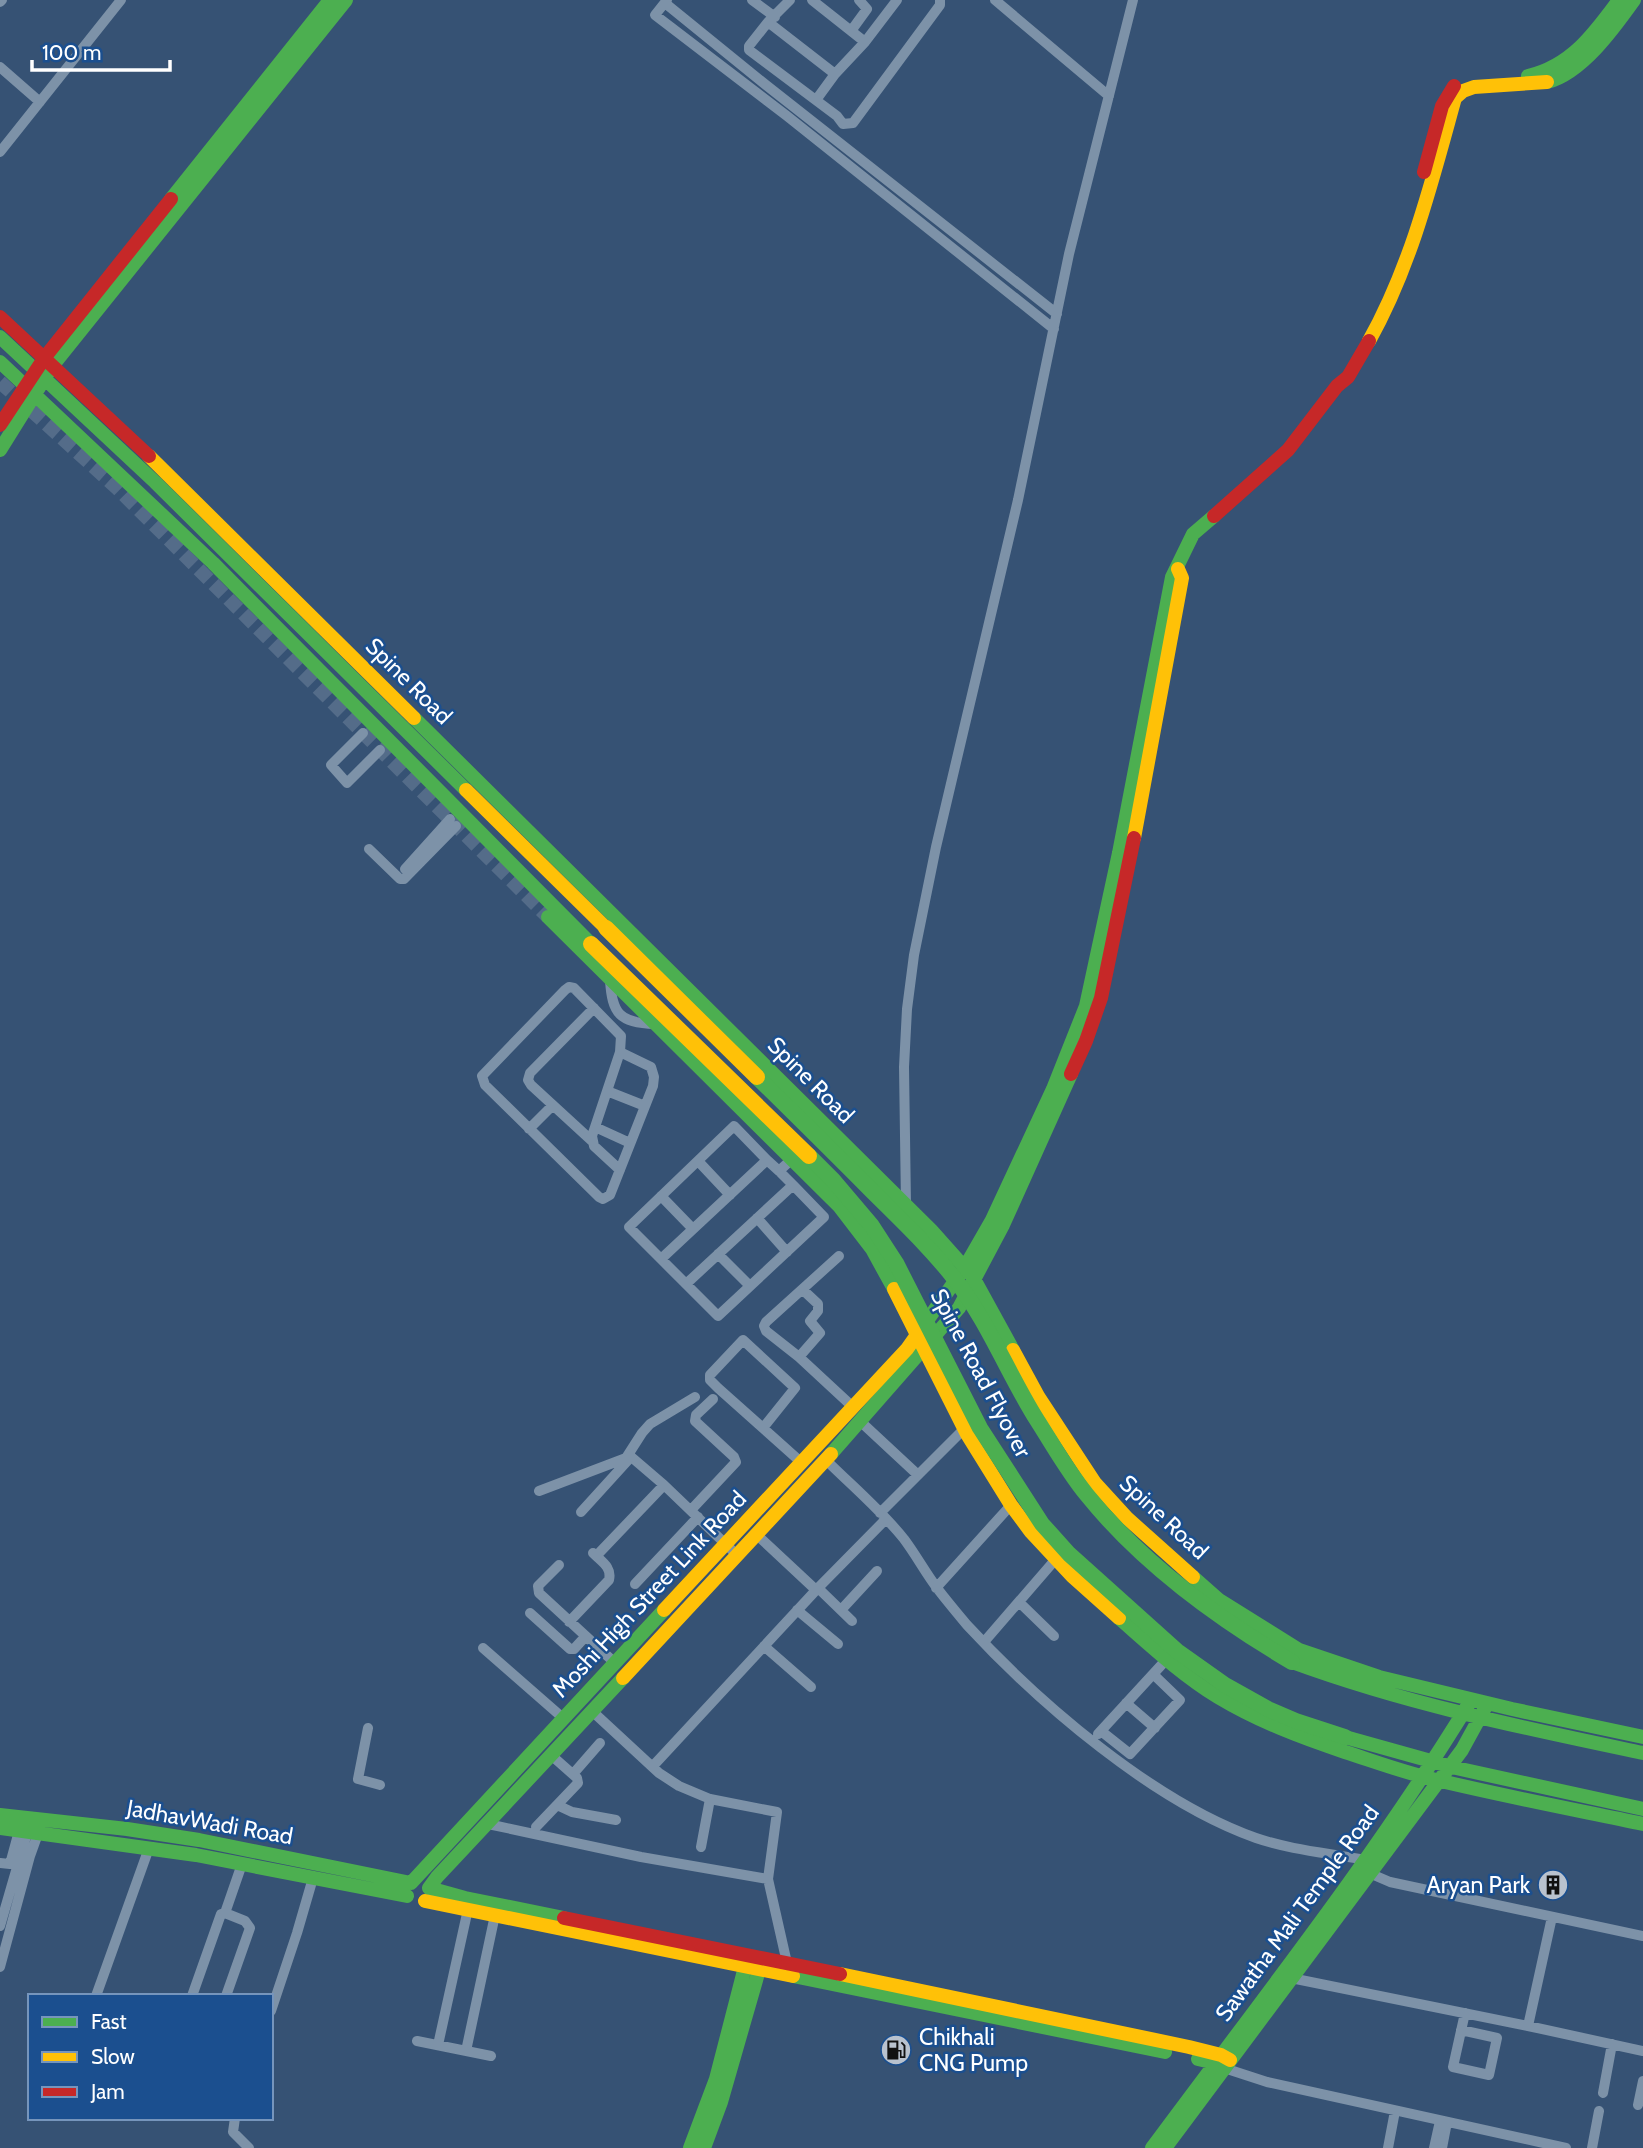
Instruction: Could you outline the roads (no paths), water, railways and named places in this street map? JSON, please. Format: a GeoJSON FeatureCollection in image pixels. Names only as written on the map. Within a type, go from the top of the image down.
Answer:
{"type":"FeatureCollection","features":[{"type":"Feature","properties":{"kind":"street"},"geometry":{"type":"LineString","coordinates":[[0,152],[121,0]]}},
{"type":"Feature","properties":{"kind":"street"},"geometry":{"type":"LineString","coordinates":[[0,425],[330,0]]}},
{"type":"Feature","properties":{"kind":"street"},"geometry":{"type":"LineString","coordinates":[[45,367],[346,0]]}},
{"type":"Feature","properties":{"kind":"street"},"geometry":{"type":"LineString","coordinates":[[752,0],[771,20],[835,74]]}},
{"type":"Feature","properties":{"kind":"street"},"geometry":{"type":"LineString","coordinates":[[790,0],[749,50],[837,116],[843,124],[853,123],[937,2]]}},
{"type":"Feature","properties":{"kind":"street"},"geometry":{"type":"LineString","coordinates":[[812,0],[865,42]]}},
{"type":"Feature","properties":{"kind":"street"},"geometry":{"type":"LineString","coordinates":[[850,31],[867,9],[859,0]]}},
{"type":"Feature","properties":{"kind":"street"},"geometry":{"type":"LineString","coordinates":[[816,100],[897,0]]}},
{"type":"Feature","properties":{"kind":"street"},"geometry":{"type":"LineString","coordinates":[[995,0],[1109,96]]}},
{"type":"Feature","properties":{"kind":"street"},"geometry":{"type":"LineString","coordinates":[[906,1205],[904,1067],[907,1009],[915,955],[936,847],[1018,500],[1069,254],[1133,0]]}},
{"type":"Feature","properties":{"kind":"street"},"geometry":{"type":"LineString","coordinates":[[1619,0],[1577,52],[1551,70],[1527,76],[1471,78],[1452,87],[1439,116],[1396,261],[1363,333],[1337,379],[1337,386],[1344,383],[1367,345],[1404,265],[1455,98],[1469,87],[1535,85],[1555,80],[1578,64],[1634,0]]}},
{"type":"Feature","properties":{"kind":"street"},"geometry":{"type":"LineString","coordinates":[[1054,329],[790,111],[666,1],[655,15],[790,111],[1057,314]]}},
{"type":"Feature","properties":{"kind":"street"},"geometry":{"type":"LineString","coordinates":[[0,67],[40,102]]}},
{"type":"Feature","properties":{"kind":"street"},"geometry":{"type":"LineString","coordinates":[[790,111],[806,93]]}},
{"type":"Feature","properties":{"kind":"street","name":"Spine Road"},"geometry":{"type":"LineString","coordinates":[[0,317],[45,367],[192,516],[906,1205],[969,1272],[1054,1421],[1095,1483],[1127,1518],[1219,1600],[1298,1650],[1379,1677],[1427,1698],[1471,1699],[1483,1711],[1643,1753]]}},
{"type":"Feature","properties":{"kind":"street","name":"Spine Road"},"geometry":{"type":"LineString","coordinates":[[0,337],[45,367]]}},
{"type":"Feature","properties":{"kind":"street"},"geometry":{"type":"LineString","coordinates":[[0,362],[169,521],[552,912],[610,980],[839,1206],[872,1249],[965,1428],[1011,1505],[1055,1560],[1166,1660],[1218,1697],[1292,1734],[1432,1779],[1643,1824]]}},
{"type":"Feature","properties":{"kind":"street","name":"Moshi High Street Link Road"},"geometry":{"type":"LineString","coordinates":[[427,1895],[437,1877],[551,1755],[615,1663],[731,1550],[756,1534],[826,1460],[857,1415],[920,1342],[969,1272],[1068,1055],[1086,1006],[1133,813],[1180,591],[1182,578],[1178,569],[1185,544],[1288,450],[1337,386]]}},
{"type":"Feature","properties":{"kind":"street"},"geometry":{"type":"LineString","coordinates":[[0,450],[30,389]]}},
{"type":"Feature","properties":{"kind":"street"},"geometry":{"type":"LineString","coordinates":[[363,733],[331,765],[347,783],[380,750]]}},
{"type":"Feature","properties":{"kind":"street"},"geometry":{"type":"LineString","coordinates":[[369,849],[400,879],[404,879],[453,823],[405,869]]}},
{"type":"Feature","properties":{"kind":"street","name":"Spine Road Flyover"},"geometry":{"type":"LineString","coordinates":[[576,889],[606,928],[921,1239],[940,1261],[975,1309],[1026,1402],[1084,1492],[1107,1518],[1160,1568],[1253,1640],[1292,1662],[1333,1678],[1427,1698],[1463,1714]]}},
{"type":"Feature","properties":{"kind":"street","name":"Spine Road Flyover"},"geometry":{"type":"LineString","coordinates":[[552,912],[591,944],[833,1180],[872,1226],[896,1263],[979,1428],[1042,1524],[1069,1554],[1156,1633],[1202,1670],[1268,1709],[1345,1737],[1441,1765]]}},
{"type":"Feature","properties":{"kind":"street"},"geometry":{"type":"LineString","coordinates":[[610,980],[612,1002],[621,1014],[637,1024],[654,1024]]}},
{"type":"Feature","properties":{"kind":"street"},"geometry":{"type":"LineString","coordinates":[[592,1141],[620,1052],[621,1036],[574,988],[569,987],[482,1076],[485,1085],[603,1199],[610,1195],[653,1086],[654,1072],[651,1067],[620,1052]]}},
{"type":"Feature","properties":{"kind":"street"},"geometry":{"type":"LineString","coordinates":[[594,1008],[530,1073],[528,1080],[620,1170]]}},
{"type":"Feature","properties":{"kind":"street"},"geometry":{"type":"LineString","coordinates":[[611,1025],[621,1014]]}},
{"type":"Feature","properties":{"kind":"street"},"geometry":{"type":"LineString","coordinates":[[607,1091],[645,1106]]}},
{"type":"Feature","properties":{"kind":"street"},"geometry":{"type":"LineString","coordinates":[[529,1129],[553,1105]]}},
{"type":"Feature","properties":{"kind":"street"},"geometry":{"type":"LineString","coordinates":[[734,1126],[779,1171],[824,1217],[718,1316],[629,1227],[734,1126]]}},
{"type":"Feature","properties":{"kind":"street"},"geometry":{"type":"LineString","coordinates":[[595,1127],[631,1143]]}},
{"type":"Feature","properties":{"kind":"street"},"geometry":{"type":"LineString","coordinates":[[779,1171],[792,1159]]}},
{"type":"Feature","properties":{"kind":"street"},"geometry":{"type":"LineString","coordinates":[[661,1259],[767,1160]]}},
{"type":"Feature","properties":{"kind":"street"},"geometry":{"type":"LineString","coordinates":[[698,1161],[730,1195]]}},
{"type":"Feature","properties":{"kind":"street"},"geometry":{"type":"LineString","coordinates":[[687,1284],[793,1185]]}},
{"type":"Feature","properties":{"kind":"street"},"geometry":{"type":"LineString","coordinates":[[661,1196],[693,1229]]}},
{"type":"Feature","properties":{"kind":"street"},"geometry":{"type":"LineString","coordinates":[[757,1218],[787,1252]]}},
{"type":"Feature","properties":{"kind":"street"},"geometry":{"type":"LineString","coordinates":[[718,1254],[750,1286]]}},
{"type":"Feature","properties":{"kind":"street"},"geometry":{"type":"LineString","coordinates":[[839,1256],[764,1326],[766,1331],[799,1357],[918,1475]]}},
{"type":"Feature","properties":{"kind":"street"},"geometry":{"type":"LineString","coordinates":[[799,1357],[820,1333],[810,1321],[818,1311],[818,1304],[803,1290]]}},
{"type":"Feature","properties":{"kind":"street"},"geometry":{"type":"LineString","coordinates":[[763,1428],[795,1388],[743,1340],[710,1375],[709,1380],[802,1463]]}},
{"type":"Feature","properties":{"kind":"street"},"geometry":{"type":"LineString","coordinates":[[581,1512],[630,1456],[650,1424],[695,1397]]}},
{"type":"Feature","properties":{"kind":"street"},"geometry":{"type":"LineString","coordinates":[[635,1584],[736,1462],[734,1457],[695,1421],[696,1415],[713,1399]]}},
{"type":"Feature","properties":{"kind":"street","name":"Moshi High Street Link Road"},"geometry":{"type":"LineString","coordinates":[[409,1889],[731,1550],[802,1463],[857,1415]]}},
{"type":"Feature","properties":{"kind":"street"},"geometry":{"type":"LineString","coordinates":[[653,1766],[918,1475],[965,1428]]}},
{"type":"Feature","properties":{"kind":"street"},"geometry":{"type":"LineString","coordinates":[[630,1456],[731,1550]]}},
{"type":"Feature","properties":{"kind":"street"},"geometry":{"type":"LineString","coordinates":[[539,1491],[630,1456]]}},
{"type":"Feature","properties":{"kind":"street"},"geometry":{"type":"LineString","coordinates":[[826,1460],[905,1541],[936,1587],[984,1642],[1069,1722],[1164,1791],[1229,1827],[1258,1838],[1367,1866],[1390,1882],[1643,1936]]}},
{"type":"Feature","properties":{"kind":"street"},"geometry":{"type":"LineString","coordinates":[[569,1622],[609,1580],[609,1568],[597,1553],[664,1485]]}},
{"type":"Feature","properties":{"kind":"street"},"geometry":{"type":"LineString","coordinates":[[936,1587],[1011,1505]]}},
{"type":"Feature","properties":{"kind":"street"},"geometry":{"type":"LineString","coordinates":[[756,1534],[852,1621]]}},
{"type":"Feature","properties":{"kind":"street"},"geometry":{"type":"LineString","coordinates":[[984,1642],[1055,1560]]}},
{"type":"Feature","properties":{"kind":"street"},"geometry":{"type":"LineString","coordinates":[[559,1565],[537,1590],[615,1663]]}},
{"type":"Feature","properties":{"kind":"street"},"geometry":{"type":"LineString","coordinates":[[841,1610],[877,1571]]}},
{"type":"Feature","properties":{"kind":"street"},"geometry":{"type":"LineString","coordinates":[[1019,1602],[1054,1636]]}},
{"type":"Feature","properties":{"kind":"street"},"geometry":{"type":"LineString","coordinates":[[797,1610],[838,1644]]}},
{"type":"Feature","properties":{"kind":"street"},"geometry":{"type":"LineString","coordinates":[[530,1614],[570,1649],[574,1649],[585,1637]]}},
{"type":"Feature","properties":{"kind":"street"},"geometry":{"type":"LineString","coordinates":[[764,1646],[811,1687]]}},
{"type":"Feature","properties":{"kind":"street"},"geometry":{"type":"LineString","coordinates":[[483,1648],[679,1786],[710,1799],[777,1812],[768,1879],[787,1963]]}},
{"type":"Feature","properties":{"kind":"street"},"geometry":{"type":"LineString","coordinates":[[1093,1740],[1166,1660]]}},
{"type":"Feature","properties":{"kind":"street"},"geometry":{"type":"LineString","coordinates":[[1101,1731],[1130,1754],[1155,1728],[1180,1700],[1153,1674]]}},
{"type":"Feature","properties":{"kind":"street","name":"Sawatha Mali Temple Road"},"geometry":{"type":"LineString","coordinates":[[1165,2148],[1223,2061],[1432,1779],[1471,1699]]}},
{"type":"Feature","properties":{"kind":"street"},"geometry":{"type":"LineString","coordinates":[[1126,1703],[1155,1728]]}},
{"type":"Feature","properties":{"kind":"street","name":"Spine Road"},"geometry":{"type":"LineString","coordinates":[[1463,1714],[1483,1711],[1643,1737]]}},
{"type":"Feature","properties":{"kind":"street","name":"Sawatha Mali Temple Road"},"geometry":{"type":"LineString","coordinates":[[1441,1765],[1462,1750],[1483,1711]]}},
{"type":"Feature","properties":{"kind":"street"},"geometry":{"type":"LineString","coordinates":[[368,1728],[358,1779],[380,1785]]}},
{"type":"Feature","properties":{"kind":"street"},"geometry":{"type":"LineString","coordinates":[[573,1774],[600,1744]]}},
{"type":"Feature","properties":{"kind":"street"},"geometry":{"type":"LineString","coordinates":[[536,1827],[578,1783],[577,1777],[551,1755]]}},
{"type":"Feature","properties":{"kind":"street"},"geometry":{"type":"LineString","coordinates":[[1441,1765],[1643,1809]]}},
{"type":"Feature","properties":{"kind":"street"},"geometry":{"type":"LineString","coordinates":[[701,1847],[710,1799]]}},
{"type":"Feature","properties":{"kind":"street"},"geometry":{"type":"LineString","coordinates":[[557,1805],[568,1811],[616,1819]]}},
{"type":"Feature","properties":{"kind":"street","name":"JadhavWadi Road"},"geometry":{"type":"LineString","coordinates":[[0,1815],[32,1827],[313,1878],[409,1889]]}},
{"type":"Feature","properties":{"kind":"street"},"geometry":{"type":"LineString","coordinates":[[488,1824],[641,1857],[768,1879]]}},
{"type":"Feature","properties":{"kind":"street"},"geometry":{"type":"LineString","coordinates":[[0,1863],[10,1864],[32,1827]]}},
{"type":"Feature","properties":{"kind":"street"},"geometry":{"type":"LineString","coordinates":[[0,1926],[32,1827]]}},
{"type":"Feature","properties":{"kind":"street"},"geometry":{"type":"LineString","coordinates":[[0,1967],[30,1856],[32,1827]]}},
{"type":"Feature","properties":{"kind":"street","name":"JadhavWadi Road"},"geometry":{"type":"LineString","coordinates":[[0,1828],[127,1829],[199,1840],[409,1889]]}},
{"type":"Feature","properties":{"kind":"street"},"geometry":{"type":"LineString","coordinates":[[97,1994],[149,1848]]}},
{"type":"Feature","properties":{"kind":"street"},"geometry":{"type":"LineString","coordinates":[[193,1994],[242,1864]]}},
{"type":"Feature","properties":{"kind":"street","name":"Sawatha Mali Temple Road"},"geometry":{"type":"LineString","coordinates":[[1152,2148],[1291,1978],[1367,1866]]}},
{"type":"Feature","properties":{"kind":"street"},"geometry":{"type":"LineString","coordinates":[[273,2005],[298,1933],[313,1878]]}},
{"type":"Feature","properties":{"kind":"street","name":"JadhavWadi Road"},"geometry":{"type":"LineString","coordinates":[[409,1889],[415,1903],[427,1895]]}},
{"type":"Feature","properties":{"kind":"street"},"geometry":{"type":"LineString","coordinates":[[427,1895],[495,1915],[753,1962],[787,1963],[1223,2061],[1267,2082],[1566,2148]]}},
{"type":"Feature","properties":{"kind":"street"},"geometry":{"type":"LineString","coordinates":[[427,1895],[465,1898],[1223,2061]]}},
{"type":"Feature","properties":{"kind":"street"},"geometry":{"type":"LineString","coordinates":[[438,2045],[468,1909]]}},
{"type":"Feature","properties":{"kind":"street"},"geometry":{"type":"LineString","coordinates":[[225,1913],[245,1921],[250,1928],[227,1994]]}},
{"type":"Feature","properties":{"kind":"street"},"geometry":{"type":"LineString","coordinates":[[466,2051],[495,1915]]}},
{"type":"Feature","properties":{"kind":"street"},"geometry":{"type":"LineString","coordinates":[[1528,2026],[1552,1917]]}},
{"type":"Feature","properties":{"kind":"street"},"geometry":{"type":"LineString","coordinates":[[690,2148],[698,2131],[753,1962]]}},
{"type":"Feature","properties":{"kind":"street"},"geometry":{"type":"LineString","coordinates":[[704,2148],[721,2102],[753,1962]]}},
{"type":"Feature","properties":{"kind":"street"},"geometry":{"type":"LineString","coordinates":[[1291,1978],[1643,2051]]}},
{"type":"Feature","properties":{"kind":"street"},"geometry":{"type":"LineString","coordinates":[[1461,2029],[1497,2038],[1489,2075],[1453,2067],[1461,2029],[1465,2013]]}},
{"type":"Feature","properties":{"kind":"street"},"geometry":{"type":"LineString","coordinates":[[417,2041],[491,2056]]}},
{"type":"Feature","properties":{"kind":"street"},"geometry":{"type":"LineString","coordinates":[[1603,2093],[1612,2044]]}},
{"type":"Feature","properties":{"kind":"street"},"geometry":{"type":"LineString","coordinates":[[1638,2105],[1643,2081]]}},
{"type":"Feature","properties":{"kind":"street"},"geometry":{"type":"LineString","coordinates":[[1388,2148],[1395,2111]]}},
{"type":"Feature","properties":{"kind":"street"},"geometry":{"type":"LineString","coordinates":[[1592,2148],[1599,2111]]}},
{"type":"Feature","properties":{"kind":"street"},"geometry":{"type":"LineString","coordinates":[[235,2120],[233,2132],[249,2148]]}},
{"type":"Feature","properties":{"kind":"street"},"geometry":{"type":"LineString","coordinates":[[1434,2148],[1443,2122]]}},
{"type":"Feature","properties":{"kind":"street"},"geometry":{"type":"LineString","coordinates":[[1442,2148],[1443,2122]]}},
{"type":"Feature","properties":{"kind":"street"},"geometry":{"type":"LineString","coordinates":[[1507,2148],[1510,2136]]}},
{"type":"Feature","properties":{"kind":"tunnel"},"geometry":{"type":"LineString","coordinates":[[0,382],[117,488],[548,917]]}},
{"type":"Feature","properties":{"kind":"place","name":"Aryan Park"},"geometry":{"type":"Point","coordinates":[1553,1885]}},
{"type":"Feature","properties":{"kind":"place","name":"Chikhali CNG Pump"},"geometry":{"type":"Point","coordinates":[896,2050]}}]}
